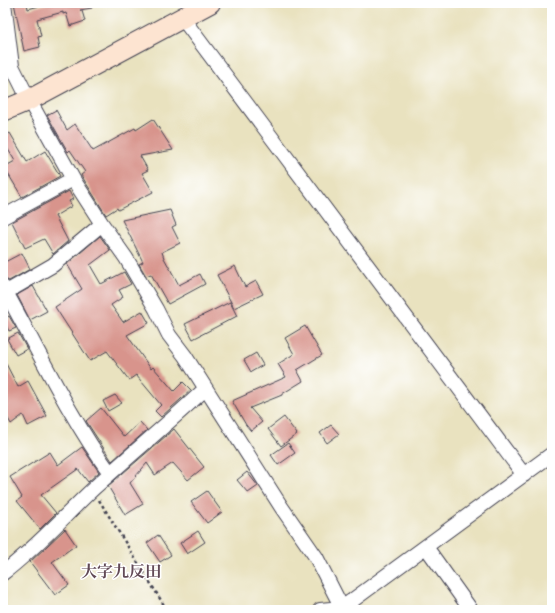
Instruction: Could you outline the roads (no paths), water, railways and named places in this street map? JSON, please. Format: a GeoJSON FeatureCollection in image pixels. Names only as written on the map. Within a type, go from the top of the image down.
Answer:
{"type":"FeatureCollection","features":[{"type":"Feature","properties":{"kind":"street"},"geometry":{"type":"LineString","coordinates":[[4,3],[12,66],[73,179],[126,258],[156,309],[169,335],[185,356],[282,508],[316,558],[342,608]]}},
{"type":"Feature","properties":{"kind":"street"},"geometry":{"type":"LineString","coordinates":[[3,111],[29,100],[210,3]]}},
{"type":"Feature","properties":{"kind":"street"},"geometry":{"type":"LineString","coordinates":[[183,18],[524,475]]}},
{"type":"Feature","properties":{"kind":"street"},"geometry":{"type":"LineString","coordinates":[[3,217],[73,179]]}},
{"type":"Feature","properties":{"kind":"street"},"geometry":{"type":"LineString","coordinates":[[102,224],[53,265],[4,291],[76,422],[110,473]]}},
{"type":"Feature","properties":{"kind":"street"},"geometry":{"type":"LineString","coordinates":[[3,573],[20,560],[110,473],[145,444],[205,389]]}},
{"type":"Feature","properties":{"kind":"street"},"geometry":{"type":"LineString","coordinates":[[320,610],[342,608],[552,454]]}},
{"type":"Feature","properties":{"kind":"street"},"geometry":{"type":"LineString","coordinates":[[426,547],[471,610]]}},
{"type":"Feature","properties":{"kind":"district","name":"大字九反田"},"geometry":{"type":"Point","coordinates":[121,572]}}]}
